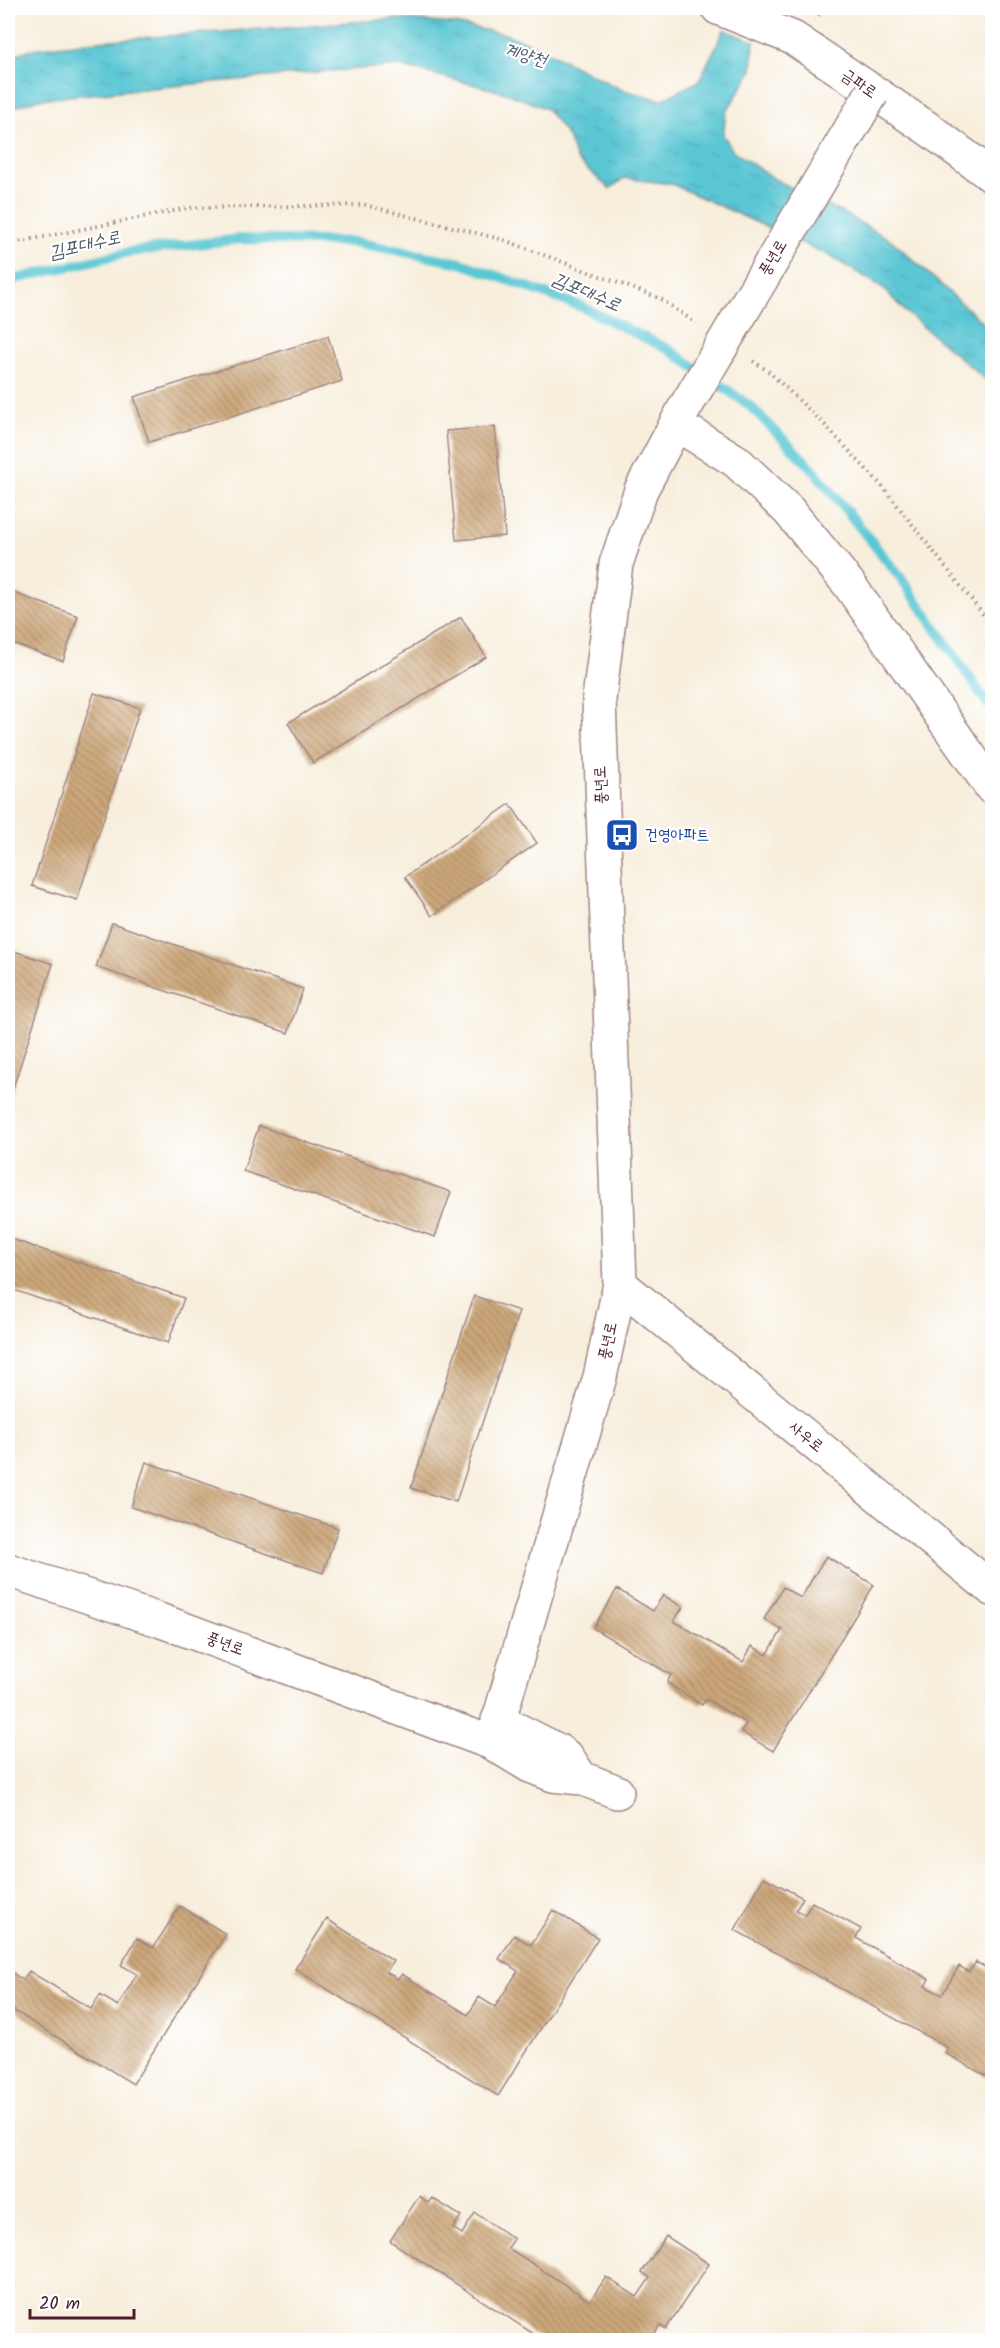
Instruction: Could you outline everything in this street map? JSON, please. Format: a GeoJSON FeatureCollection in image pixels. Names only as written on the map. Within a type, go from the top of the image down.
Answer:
{"type":"FeatureCollection","features":[{"type":"Feature","properties":{"kind":"street","name":"금파로"},"geometry":{"type":"LineString","coordinates":[[718,8],[793,38],[930,130],[993,176]]}},
{"type":"Feature","properties":{"kind":"street","name":"풍년로"},"geometry":{"type":"LineString","coordinates":[[8,1570],[495,1732],[597,1388],[620,1284],[599,699],[616,564],[641,490],[679,418],[872,93]]}},
{"type":"Feature","properties":{"kind":"street"},"geometry":{"type":"LineString","coordinates":[[679,418],[736,461],[789,511],[848,583],[993,788]]}},
{"type":"Feature","properties":{"kind":"street","name":"사우로"},"geometry":{"type":"LineString","coordinates":[[620,1284],[993,1589]]}},
{"type":"Feature","properties":{"kind":"street"},"geometry":{"type":"LineString","coordinates":[[495,1732],[530,1766],[553,1775],[581,1778],[616,1791]]}},
{"type":"Feature","properties":{"kind":"path"},"geometry":{"type":"LineString","coordinates":[[8,244],[188,208],[365,206],[504,240],[661,299],[700,325]]}},
{"type":"Feature","properties":{"kind":"path"},"geometry":{"type":"LineString","coordinates":[[749,358],[768,371],[823,423],[882,486],[993,626]]}},
{"type":"Feature","properties":{"kind":"water","name":"계양천"},"geometry":{"type":"Polygon","coordinates":[[[394,19],[454,24],[505,34],[536,46],[622,90],[662,100],[699,81],[724,30],[754,41],[752,71],[726,112],[723,135],[733,151],[776,180],[891,240],[990,329],[992,332],[992,385],[906,312],[882,287],[828,255],[672,184],[624,178],[610,189],[576,159],[568,137],[547,109],[507,93],[400,66],[39,99],[8,109],[8,57],[32,49],[99,41],[394,19]]]}},
{"type":"Feature","properties":{"kind":"building"},"geometry":{"type":"Polygon","coordinates":[[[328,336],[342,381],[149,442],[134,397],[328,336]]]}},
{"type":"Feature","properties":{"kind":"building"},"geometry":{"type":"Polygon","coordinates":[[[495,427],[505,536],[456,540],[446,431],[495,427]]]}},
{"type":"Feature","properties":{"kind":"building"},"geometry":{"type":"Polygon","coordinates":[[[8,591],[78,616],[63,661],[8,642],[8,591]]]}},
{"type":"Feature","properties":{"kind":"building"},"geometry":{"type":"Polygon","coordinates":[[[461,617],[486,657],[313,763],[288,723],[461,617]]]}},
{"type":"Feature","properties":{"kind":"building"},"geometry":{"type":"Polygon","coordinates":[[[94,693],[140,708],[77,900],[32,886],[94,693]]]}},
{"type":"Feature","properties":{"kind":"building"},"geometry":{"type":"Polygon","coordinates":[[[510,804],[537,843],[432,916],[405,877],[510,804]]]}},
{"type":"Feature","properties":{"kind":"building"},"geometry":{"type":"Polygon","coordinates":[[[112,923],[303,989],[288,1033],[96,967],[112,923]]]}},
{"type":"Feature","properties":{"kind":"building"},"geometry":{"type":"Polygon","coordinates":[[[8,949],[53,964],[8,1103],[8,949]]]}},
{"type":"Feature","properties":{"kind":"building"},"geometry":{"type":"Polygon","coordinates":[[[259,1126],[451,1192],[435,1237],[243,1171],[259,1126]]]}},
{"type":"Feature","properties":{"kind":"building"},"geometry":{"type":"Polygon","coordinates":[[[8,1238],[184,1298],[168,1343],[8,1288],[8,1238]]]}},
{"type":"Feature","properties":{"kind":"building"},"geometry":{"type":"Polygon","coordinates":[[[474,1296],[519,1311],[456,1502],[411,1488],[474,1296]]]}},
{"type":"Feature","properties":{"kind":"building"},"geometry":{"type":"Polygon","coordinates":[[[146,1462],[338,1528],[323,1573],[131,1507],[146,1462]]]}},
{"type":"Feature","properties":{"kind":"building"},"geometry":{"type":"Polygon","coordinates":[[[826,1556],[874,1585],[773,1751],[741,1732],[746,1723],[706,1699],[702,1705],[667,1683],[671,1675],[593,1628],[617,1589],[653,1611],[663,1595],[683,1607],[674,1621],[743,1662],[752,1646],[767,1655],[782,1630],[764,1619],[783,1587],[801,1598],[826,1556]]]}},
{"type":"Feature","properties":{"kind":"building"},"geometry":{"type":"Polygon","coordinates":[[[764,1877],[803,1898],[796,1910],[805,1915],[812,1902],[861,1929],[856,1938],[929,1979],[925,1986],[942,1995],[959,1966],[969,1972],[976,1962],[992,1971],[992,2065],[986,2076],[945,2053],[948,2048],[735,1930],[764,1877]]]}},
{"type":"Feature","properties":{"kind":"building"},"geometry":{"type":"Polygon","coordinates":[[[180,1906],[226,1934],[133,2084],[8,2007],[8,1970],[23,1980],[29,1971],[91,2009],[100,1995],[118,2006],[137,1974],[121,1965],[137,1938],[153,1948],[180,1906]]]}},
{"type":"Feature","properties":{"kind":"building"},"geometry":{"type":"Polygon","coordinates":[[[553,1910],[598,1938],[498,2096],[295,1969],[327,1919],[393,1961],[386,1972],[398,1979],[402,1974],[468,2015],[479,1997],[495,2007],[518,1971],[499,1959],[514,1935],[531,1945],[553,1910]]]}},
{"type":"Feature","properties":{"kind":"building"},"geometry":{"type":"Polygon","coordinates":[[[419,2196],[428,2203],[432,2198],[461,2216],[453,2228],[462,2234],[475,2213],[514,2239],[508,2248],[590,2301],[606,2277],[637,2297],[650,2278],[642,2272],[666,2236],[709,2264],[666,2329],[660,2325],[650,2340],[543,2340],[390,2241],[419,2196]]]}},
{"type":"Feature","properties":{"kind":"waterway","name":"김포대수로"},"geometry":{"type":"LineString","coordinates":[[8,281],[129,252],[240,239],[354,242],[461,263],[582,307],[668,349],[749,405],[812,468],[901,578],[992,710]]}},
{"type":"Feature","properties":{"kind":"place","name":"건영아파트"},"geometry":{"type":"Point","coordinates":[622,835]}}]}
